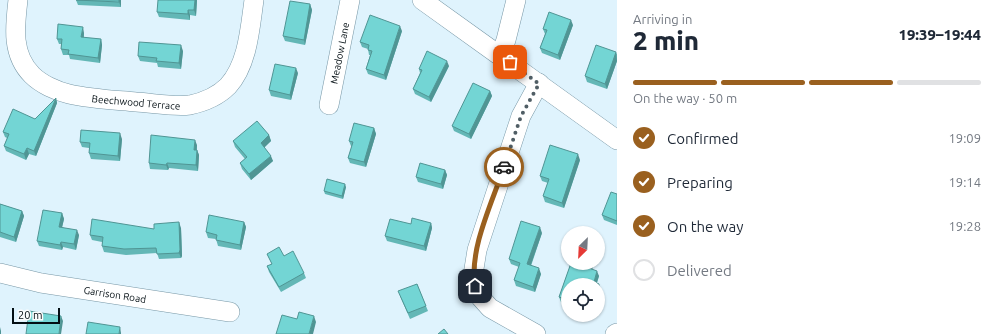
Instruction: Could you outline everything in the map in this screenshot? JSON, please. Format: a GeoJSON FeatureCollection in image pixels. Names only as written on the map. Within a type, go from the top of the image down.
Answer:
{"type":"FeatureCollection","features":[{"type":"Feature","properties":{"kind":"street","name":"Beechwood Terrace"},"geometry":{"type":"LineString","coordinates":[[18,0],[15,31],[17,48],[23,63],[32,75],[42,83],[68,94],[83,97],[174,105],[203,102],[227,87],[235,78],[242,65],[254,0]]}},
{"type":"Feature","properties":{"kind":"street","name":"Meadow Lane"},"geometry":{"type":"LineString","coordinates":[[329,105],[350,0]]}},
{"type":"Feature","properties":{"kind":"street"},"geometry":{"type":"LineString","coordinates":[[422,0],[617,140]]}},
{"type":"Feature","properties":{"kind":"street"},"geometry":{"type":"LineString","coordinates":[[500,56],[506,40],[516,0]]}},
{"type":"Feature","properties":{"kind":"street"},"geometry":{"type":"LineString","coordinates":[[536,334],[518,326],[490,308],[481,298],[475,286],[473,275],[477,250],[521,116],[539,84]]}},
{"type":"Feature","properties":{"kind":"street","name":"Garrison Road"},"geometry":{"type":"LineString","coordinates":[[0,273],[42,283],[230,312]]}},
{"type":"Feature","properties":{"kind":"building"},"geometry":{"type":"Polygon","coordinates":[[[76,0],[119,0],[119,2],[76,0]]]}},
{"type":"Feature","properties":{"kind":"building"},"geometry":{"type":"Polygon","coordinates":[[[158,0],[195,0],[194,10],[188,10],[188,14],[157,12],[158,0]]]}},
{"type":"Feature","properties":{"kind":"building"},"geometry":{"type":"Polygon","coordinates":[[[290,1],[310,4],[304,40],[283,36],[290,1]]]}},
{"type":"Feature","properties":{"kind":"building"},"geometry":{"type":"Polygon","coordinates":[[[549,12],[571,20],[558,55],[540,48],[547,30],[543,29],[549,12]]]}},
{"type":"Feature","properties":{"kind":"building"},"geometry":{"type":"Polygon","coordinates":[[[370,15],[400,26],[384,75],[366,69],[372,51],[368,50],[369,45],[360,42],[370,15]]]}},
{"type":"Feature","properties":{"kind":"building"},"geometry":{"type":"Polygon","coordinates":[[[58,24],[83,27],[81,37],[101,39],[98,58],[68,54],[69,50],[61,49],[62,39],[57,39],[58,24]]]}},
{"type":"Feature","properties":{"kind":"building"},"geometry":{"type":"Polygon","coordinates":[[[139,42],[181,45],[179,63],[156,61],[157,58],[138,56],[139,42]]]}},
{"type":"Feature","properties":{"kind":"building"},"geometry":{"type":"Polygon","coordinates":[[[596,45],[616,52],[605,84],[585,76],[596,45]]]}},
{"type":"Feature","properties":{"kind":"building"},"geometry":{"type":"Polygon","coordinates":[[[427,51],[447,61],[429,97],[413,89],[422,70],[419,69],[427,51]]]}},
{"type":"Feature","properties":{"kind":"building"},"geometry":{"type":"Polygon","coordinates":[[[275,64],[296,68],[290,95],[269,90],[275,64]]]}},
{"type":"Feature","properties":{"kind":"building"},"geometry":{"type":"Polygon","coordinates":[[[473,83],[490,91],[469,134],[452,126],[473,83]]]}},
{"type":"Feature","properties":{"kind":"building"},"geometry":{"type":"Polygon","coordinates":[[[56,98],[34,151],[27,148],[24,154],[4,146],[9,134],[3,132],[13,109],[35,119],[56,98]]]}},
{"type":"Feature","properties":{"kind":"building"},"geometry":{"type":"Polygon","coordinates":[[[257,121],[269,135],[261,143],[271,156],[249,174],[240,163],[247,157],[233,141],[257,121]]]}},
{"type":"Feature","properties":{"kind":"building"},"geometry":{"type":"Polygon","coordinates":[[[354,123],[374,128],[364,162],[348,158],[353,142],[349,141],[354,123]]]}},
{"type":"Feature","properties":{"kind":"building"},"geometry":{"type":"Polygon","coordinates":[[[81,130],[120,133],[118,156],[89,153],[90,143],[80,142],[81,130]]]}},
{"type":"Feature","properties":{"kind":"building"},"geometry":{"type":"Polygon","coordinates":[[[151,135],[195,140],[194,150],[197,150],[196,165],[167,163],[166,165],[149,163],[151,135]]]}},
{"type":"Feature","properties":{"kind":"building"},"geometry":{"type":"Polygon","coordinates":[[[550,145],[578,154],[562,203],[543,196],[549,179],[540,176],[550,145]]]}},
{"type":"Feature","properties":{"kind":"building"},"geometry":{"type":"Polygon","coordinates":[[[420,163],[445,170],[441,184],[416,177],[420,163]]]}},
{"type":"Feature","properties":{"kind":"building"},"geometry":{"type":"Polygon","coordinates":[[[327,179],[345,184],[342,196],[324,191],[327,179]]]}},
{"type":"Feature","properties":{"kind":"building"},"geometry":{"type":"Polygon","coordinates":[[[611,192],[617,194],[617,221],[602,215],[611,192]]]}},
{"type":"Feature","properties":{"kind":"building"},"geometry":{"type":"Polygon","coordinates":[[[0,204],[22,211],[14,237],[0,232],[0,204]]]}},
{"type":"Feature","properties":{"kind":"building"},"geometry":{"type":"Polygon","coordinates":[[[43,210],[62,213],[59,227],[77,230],[74,244],[61,242],[60,245],[37,241],[43,210]]]}},
{"type":"Feature","properties":{"kind":"building"},"geometry":{"type":"Polygon","coordinates":[[[209,215],[244,222],[240,245],[216,240],[217,235],[206,232],[209,215]]]}},
{"type":"Feature","properties":{"kind":"building"},"geometry":{"type":"Polygon","coordinates":[[[412,218],[431,223],[424,246],[385,236],[390,219],[411,224],[412,218]]]}},
{"type":"Feature","properties":{"kind":"building"},"geometry":{"type":"Polygon","coordinates":[[[92,219],[154,229],[154,224],[179,222],[179,253],[157,254],[156,248],[124,249],[102,246],[103,237],[90,235],[92,219]]]}},
{"type":"Feature","properties":{"kind":"building"},"geometry":{"type":"Polygon","coordinates":[[[521,221],[540,227],[527,264],[539,268],[533,287],[514,280],[520,263],[509,259],[521,221]]]}},
{"type":"Feature","properties":{"kind":"building"},"geometry":{"type":"Polygon","coordinates":[[[279,247],[284,256],[293,251],[304,273],[279,287],[267,266],[272,264],[267,254],[279,247]]]}},
{"type":"Feature","properties":{"kind":"building"},"geometry":{"type":"Polygon","coordinates":[[[569,270],[597,271],[595,278],[566,278],[569,270]]]}},
{"type":"Feature","properties":{"kind":"building"},"geometry":{"type":"Polygon","coordinates":[[[417,284],[426,306],[408,313],[398,291],[417,284]]]}},
{"type":"Feature","properties":{"kind":"building"},"geometry":{"type":"Polygon","coordinates":[[[29,311],[61,316],[59,334],[26,334],[29,311]]]}},
{"type":"Feature","properties":{"kind":"building"},"geometry":{"type":"Polygon","coordinates":[[[299,312],[314,316],[309,334],[276,334],[282,315],[297,319],[299,312]]]}},
{"type":"Feature","properties":{"kind":"building"},"geometry":{"type":"Polygon","coordinates":[[[88,322],[120,327],[119,334],[86,334],[88,322]]]}},
{"type":"Feature","properties":{"kind":"building"},"geometry":{"type":"Polygon","coordinates":[[[444,329],[448,334],[438,334],[444,329]]]}},
{"type":"Feature","properties":{"kind":"way so far"},"geometry":{"type":"LineString","coordinates":[[504,167],[521,116],[539,84],[510,62]]}},
{"type":"Feature","properties":{"kind":"route"},"geometry":{"type":"LineString","coordinates":[[475,286],[473,275],[477,250],[504,167]]}}]}
